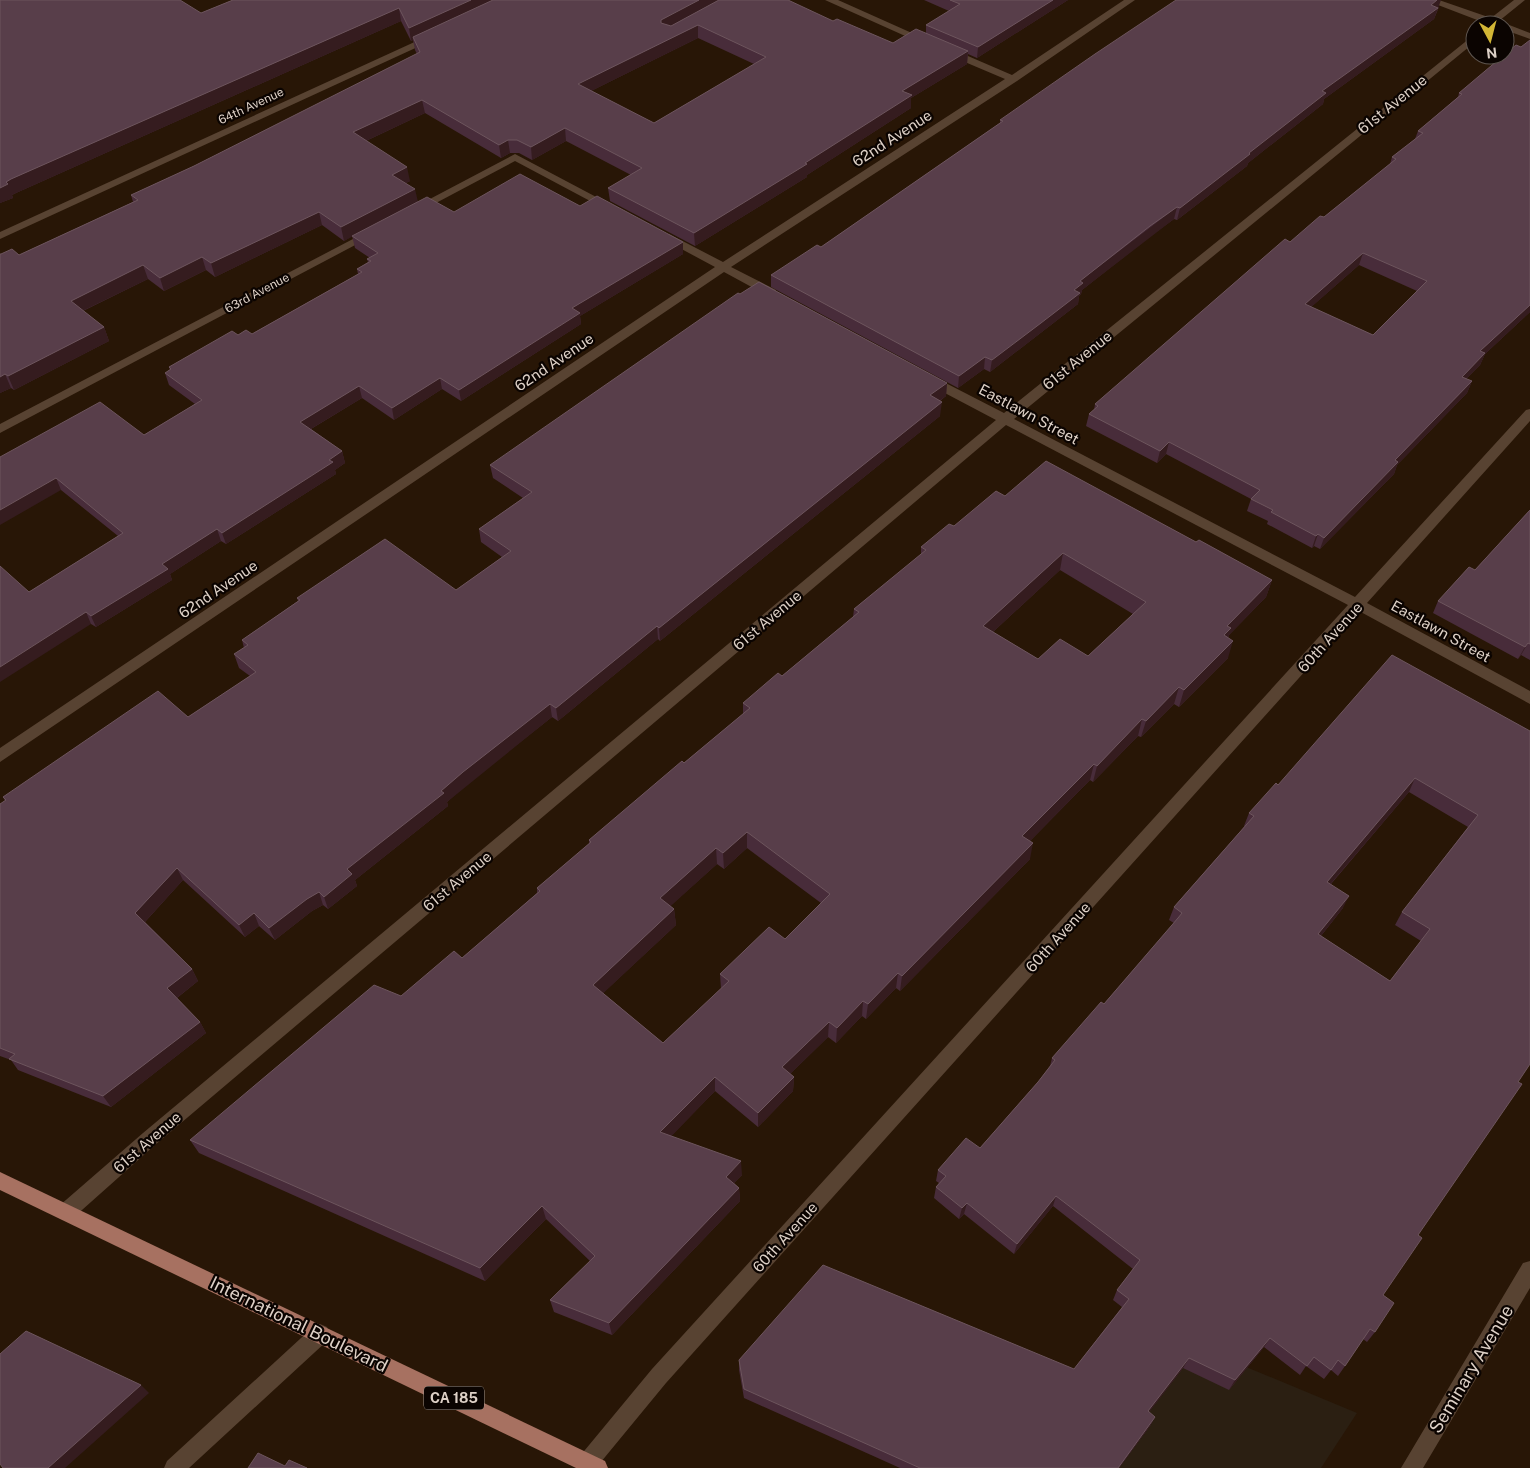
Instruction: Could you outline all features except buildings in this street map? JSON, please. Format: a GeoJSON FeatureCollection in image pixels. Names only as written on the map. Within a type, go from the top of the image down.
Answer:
{"type":"FeatureCollection","features":[{"type":"Feature","properties":{"kind":"main road","name":"International Boulevard"},"geometry":{"type":"LineString","coordinates":[[0,1181],[593,1465]]}},
{"type":"Feature","properties":{"kind":"street"},"geometry":{"type":"LineString","coordinates":[[830,0],[1013,79]]}},
{"type":"Feature","properties":{"kind":"street","name":"62nd Avenue"},"geometry":{"type":"LineString","coordinates":[[0,756],[723,267],[1013,79],[1130,0]]}},
{"type":"Feature","properties":{"kind":"street"},"geometry":{"type":"LineString","coordinates":[[1430,0],[1470,15]]}},
{"type":"Feature","properties":{"kind":"street"},"geometry":{"type":"LineString","coordinates":[[1504,15],[1520,0]]}},
{"type":"Feature","properties":{"kind":"street"},"geometry":{"type":"LineString","coordinates":[[1515,31],[1530,36]]}},
{"type":"Feature","properties":{"kind":"street","name":"64th Avenue"},"geometry":{"type":"LineString","coordinates":[[0,236],[442,32]]}},
{"type":"Feature","properties":{"kind":"street","name":"61st Avenue"},"geometry":{"type":"LineString","coordinates":[[66,1212],[171,1121],[1004,420],[1465,45]]}},
{"type":"Feature","properties":{"kind":"street"},"geometry":{"type":"LineString","coordinates":[[401,217],[515,157],[619,212]]}},
{"type":"Feature","properties":{"kind":"street","name":"63rd Avenue"},"geometry":{"type":"LineString","coordinates":[[0,429],[384,226]]}},
{"type":"Feature","properties":{"kind":"street"},"geometry":{"type":"LineString","coordinates":[[654,230],[783,299]]}},
{"type":"Feature","properties":{"kind":"street","name":"Eastlawn Street"},"geometry":{"type":"LineString","coordinates":[[919,373],[1004,420],[1359,605],[1530,698]]}},
{"type":"Feature","properties":{"kind":"street","name":"60th Avenue"},"geometry":{"type":"LineString","coordinates":[[593,1465],[665,1370],[1359,605],[1530,413]]}},
{"type":"Feature","properties":{"kind":"street","name":"Seminary Avenue"},"geometry":{"type":"LineString","coordinates":[[1412,1468],[1530,1270]]}},
{"type":"Feature","properties":{"kind":"street"},"geometry":{"type":"LineString","coordinates":[[174,1468],[320,1334]]}},
{"type":"Feature","properties":{"kind":"shaded area"},"geometry":{"type":"Polygon","coordinates":[[[1119,1314],[1357,1413],[1321,1468],[999,1468],[1119,1314]]]}}]}
